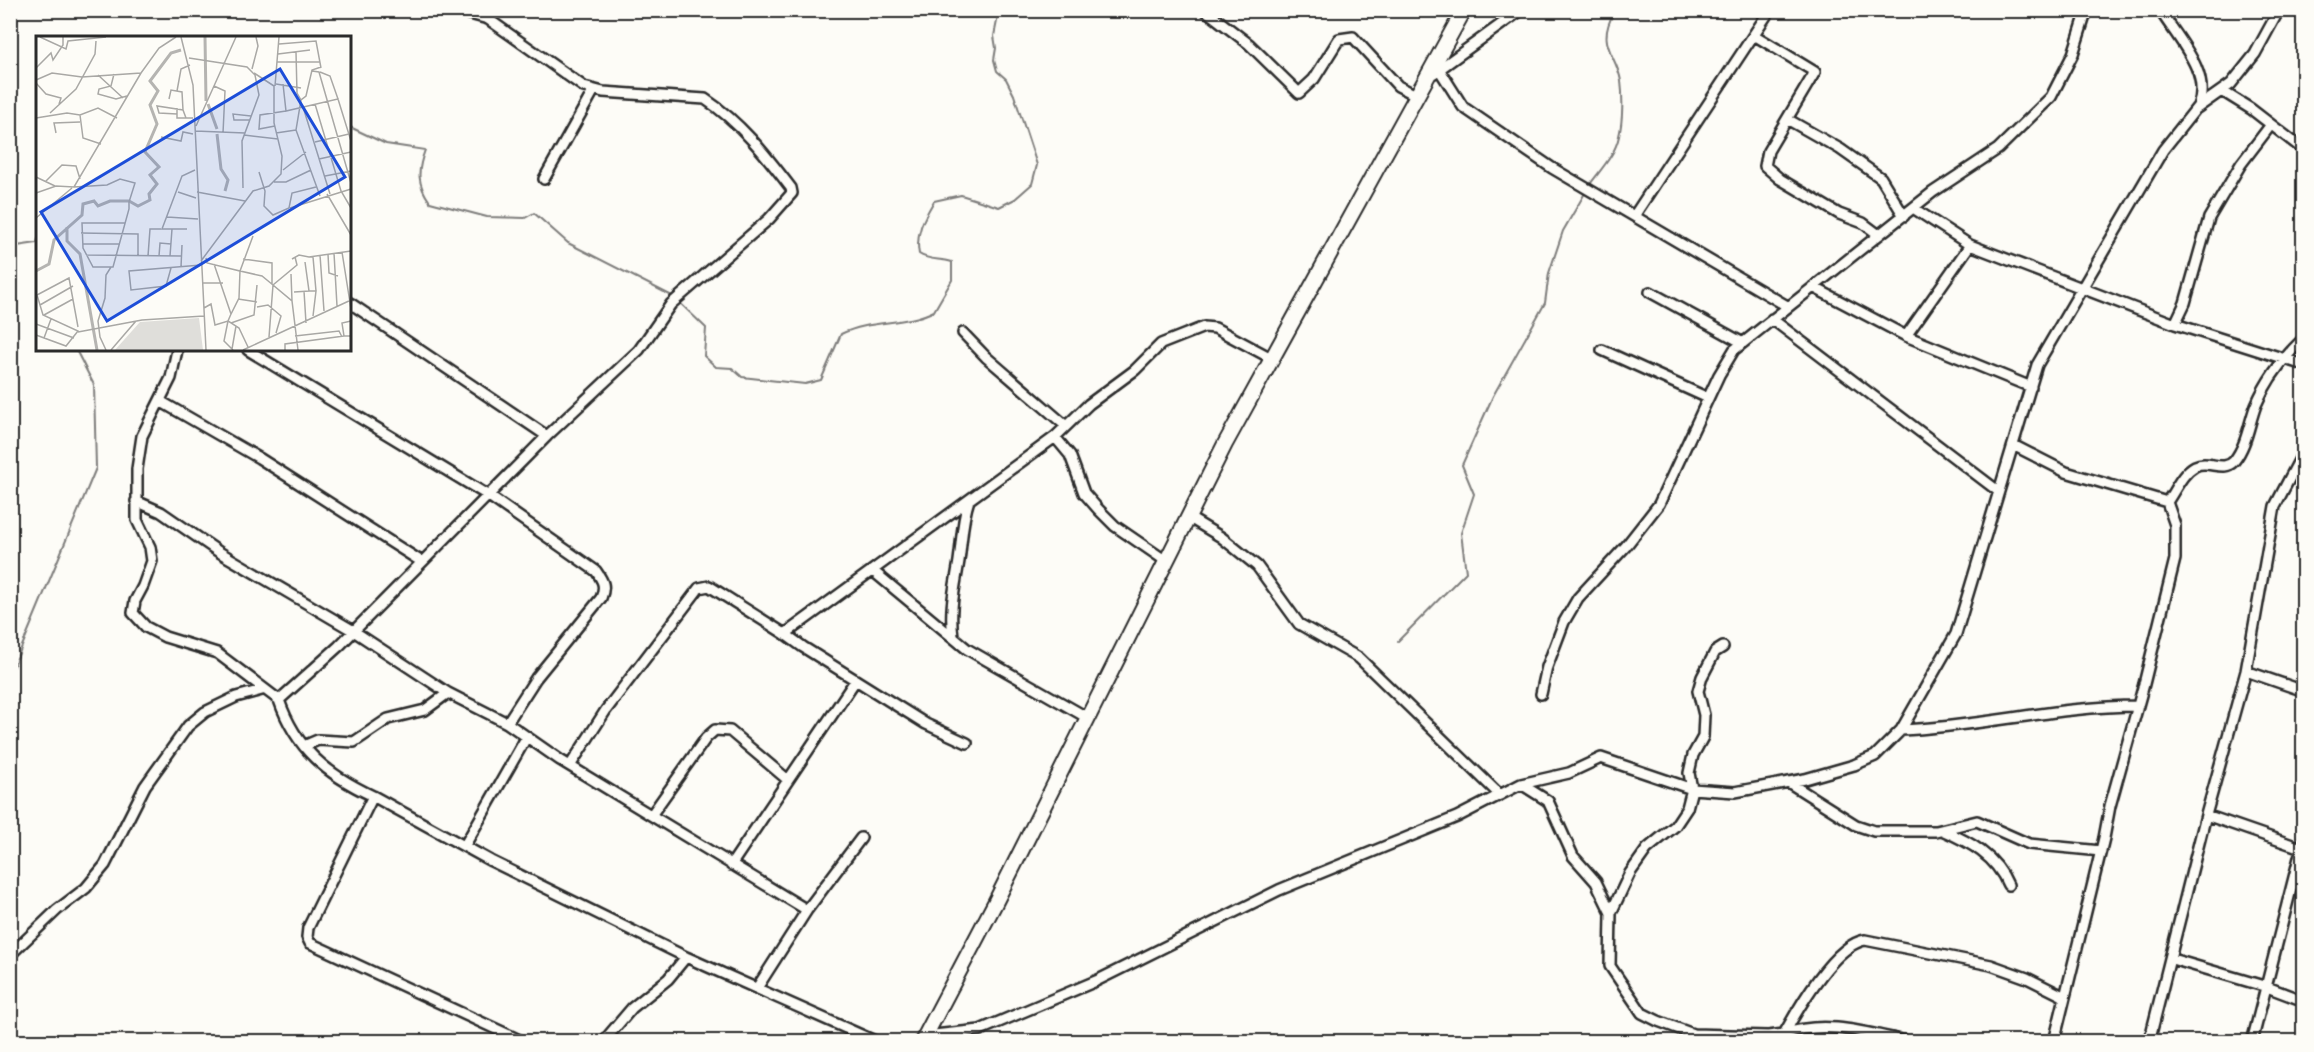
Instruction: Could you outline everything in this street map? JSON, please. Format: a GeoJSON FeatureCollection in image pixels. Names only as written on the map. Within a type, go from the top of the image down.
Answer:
{"type":"FeatureCollection","features":[{"type":"Feature","properties":{"kind":"main road"},"geometry":{"type":"LineString","coordinates":[[924,1038],[995,903],[1188,517],[1271,357],[1464,10]]}},
{"type":"Feature","properties":{"kind":"street"},"geometry":{"type":"LineString","coordinates":[[279,700],[489,496],[547,436],[639,350],[671,304],[769,219],[792,191],[760,148],[719,108],[705,99],[594,90],[584,87],[560,73],[488,20],[455,10]]}},
{"type":"Feature","properties":{"kind":"street"},"geometry":{"type":"LineString","coordinates":[[1205,10],[1249,45],[1299,93],[1314,80],[1339,39],[1353,37],[1398,86],[1416,95]]}},
{"type":"Feature","properties":{"kind":"street"},"geometry":{"type":"LineString","coordinates":[[1425,79],[1521,10]]}},
{"type":"Feature","properties":{"kind":"street"},"geometry":{"type":"LineString","coordinates":[[1634,216],[1770,10]]}},
{"type":"Feature","properties":{"kind":"street"},"geometry":{"type":"LineString","coordinates":[[1541,694],[1547,667],[1564,622],[1578,598],[1626,546],[1659,504],[1708,398],[1734,350],[1913,208],[1998,149],[2051,97],[2073,54],[2087,10]]}},
{"type":"Feature","properties":{"kind":"street"},"geometry":{"type":"LineString","coordinates":[[924,1038],[980,1030],[1096,981],[1279,890],[1376,848],[1427,830],[1521,784],[1569,773],[1601,758],[1692,789],[1734,792],[1788,782],[1854,765],[1875,756],[1901,730],[1956,634],[2037,364],[2163,150],[2196,109],[2202,98],[2202,80],[2160,10]]}},
{"type":"Feature","properties":{"kind":"street"},"geometry":{"type":"LineString","coordinates":[[2196,109],[2222,91],[2255,54],[2279,10]]}},
{"type":"Feature","properties":{"kind":"street"},"geometry":{"type":"LineString","coordinates":[[1754,35],[1815,72],[1768,151],[1765,166],[1780,179],[1839,214],[1863,223],[1879,235]]}},
{"type":"Feature","properties":{"kind":"street"},"geometry":{"type":"LineString","coordinates":[[1439,69],[1463,106],[1552,168],[1787,306]]}},
{"type":"Feature","properties":{"kind":"street"},"geometry":{"type":"LineString","coordinates":[[544,179],[594,90]]}},
{"type":"Feature","properties":{"kind":"street"},"geometry":{"type":"LineString","coordinates":[[2222,91],[2251,109],[2270,126],[2304,150]]}},
{"type":"Feature","properties":{"kind":"street"},"geometry":{"type":"LineString","coordinates":[[1787,119],[1840,149],[1881,177],[1904,216]]}},
{"type":"Feature","properties":{"kind":"street"},"geometry":{"type":"LineString","coordinates":[[2175,324],[2186,303],[2209,218],[2241,164],[2270,126]]}},
{"type":"Feature","properties":{"kind":"street"},"geometry":{"type":"LineString","coordinates":[[1913,208],[1970,245],[2175,324],[2304,365]]}},
{"type":"Feature","properties":{"kind":"street"},"geometry":{"type":"LineString","coordinates":[[1906,336],[1970,245]]}},
{"type":"Feature","properties":{"kind":"street"},"geometry":{"type":"LineString","coordinates":[[1813,287],[1906,336],[2031,387]]}},
{"type":"Feature","properties":{"kind":"street"},"geometry":{"type":"LineString","coordinates":[[1650,292],[1743,343]]}},
{"type":"Feature","properties":{"kind":"street"},"geometry":{"type":"LineString","coordinates":[[351,304],[547,436]]}},
{"type":"Feature","properties":{"kind":"street"},"geometry":{"type":"LineString","coordinates":[[1772,319],[1998,491]]}},
{"type":"Feature","properties":{"kind":"street"},"geometry":{"type":"LineString","coordinates":[[785,633],[1055,437],[1089,404],[1135,370],[1161,344],[1204,327],[1215,328],[1271,357]]}},
{"type":"Feature","properties":{"kind":"street"},"geometry":{"type":"LineString","coordinates":[[963,333],[986,357],[1066,426]]}},
{"type":"Feature","properties":{"kind":"street"},"geometry":{"type":"LineString","coordinates":[[2167,502],[2189,470],[2204,464],[2226,466],[2234,460],[2243,444],[2263,390],[2283,360],[2304,338]]}},
{"type":"Feature","properties":{"kind":"street"},"geometry":{"type":"LineString","coordinates":[[1602,350],[1708,398]]}},
{"type":"Feature","properties":{"kind":"street"},"geometry":{"type":"LineString","coordinates":[[177,351],[171,378],[142,436],[137,469],[137,520],[152,554],[144,586],[135,602],[133,613],[137,620],[165,637],[217,653],[262,690],[279,700],[297,739],[330,773],[491,861],[686,957],[876,1041]]}},
{"type":"Feature","properties":{"kind":"street"},"geometry":{"type":"LineString","coordinates":[[250,351],[489,496],[596,571],[603,581],[605,590],[536,678],[507,723]]}},
{"type":"Feature","properties":{"kind":"street"},"geometry":{"type":"LineString","coordinates":[[160,401],[259,458],[422,562]]}},
{"type":"Feature","properties":{"kind":"street"},"geometry":{"type":"LineString","coordinates":[[1055,437],[1070,455],[1084,493],[1098,509],[1115,526],[1167,561]]}},
{"type":"Feature","properties":{"kind":"street"},"geometry":{"type":"LineString","coordinates":[[2013,445],[2066,472],[2167,502]]}},
{"type":"Feature","properties":{"kind":"street"},"geometry":{"type":"LineString","coordinates":[[2149,1041],[2172,959],[2206,814],[2246,671],[2275,506],[2304,451]]}},
{"type":"Feature","properties":{"kind":"street"},"geometry":{"type":"LineString","coordinates":[[953,636],[950,615],[952,594],[964,514],[969,500]]}},
{"type":"Feature","properties":{"kind":"street"},"geometry":{"type":"LineString","coordinates":[[136,501],[161,512],[219,552],[352,630],[448,693],[507,723],[570,766],[807,910]]}},
{"type":"Feature","properties":{"kind":"street"},"geometry":{"type":"LineString","coordinates":[[2054,1041],[2110,806],[2175,559],[2175,525],[2167,502]]}},
{"type":"Feature","properties":{"kind":"street"},"geometry":{"type":"LineString","coordinates":[[1188,517],[1221,537],[1257,566],[1299,624],[1359,658],[1500,795]]}},
{"type":"Feature","properties":{"kind":"street"},"geometry":{"type":"LineString","coordinates":[[873,571],[967,649],[1088,718]]}},
{"type":"Feature","properties":{"kind":"street"},"geometry":{"type":"LineString","coordinates":[[570,766],[606,710],[699,588],[709,585],[855,681],[876,691],[926,724],[967,743]]}},
{"type":"Feature","properties":{"kind":"street"},"geometry":{"type":"LineString","coordinates":[[1723,647],[1715,652],[1702,677],[1698,691],[1704,715],[1704,727],[1703,737],[1694,755],[1689,773],[1692,789],[1687,808],[1675,826],[1647,849],[1630,873],[1611,913],[1610,966],[1642,1013],[1693,1034],[1768,1036],[1784,1034],[1802,1027],[1844,1027],[1909,1041]]}},
{"type":"Feature","properties":{"kind":"street"},"geometry":{"type":"LineString","coordinates":[[2246,671],[2304,691]]}},
{"type":"Feature","properties":{"kind":"street"},"geometry":{"type":"LineString","coordinates":[[731,865],[855,681]]}},
{"type":"Feature","properties":{"kind":"street"},"geometry":{"type":"LineString","coordinates":[[10,955],[57,910],[87,888],[105,865],[145,786],[188,726],[205,712],[236,697],[262,690]]}},
{"type":"Feature","properties":{"kind":"street"},"geometry":{"type":"LineString","coordinates":[[304,746],[318,740],[354,742],[388,719],[424,710],[448,693]]}},
{"type":"Feature","properties":{"kind":"street"},"geometry":{"type":"LineString","coordinates":[[1901,730],[1929,729],[2081,708],[2138,706]]}},
{"type":"Feature","properties":{"kind":"street"},"geometry":{"type":"LineString","coordinates":[[652,814],[706,738],[715,730],[730,731],[788,780]]}},
{"type":"Feature","properties":{"kind":"street"},"geometry":{"type":"LineString","coordinates":[[465,845],[526,738]]}},
{"type":"Feature","properties":{"kind":"street"},"geometry":{"type":"LineString","coordinates":[[1788,782],[1856,825],[1874,831],[1942,830],[1977,821],[2029,843],[2101,851]]}},
{"type":"Feature","properties":{"kind":"street"},"geometry":{"type":"LineString","coordinates":[[1521,784],[1548,801],[1573,856],[1596,882],[1611,913]]}},
{"type":"Feature","properties":{"kind":"street"},"geometry":{"type":"LineString","coordinates":[[373,796],[308,928],[309,943],[524,1041]]}},
{"type":"Feature","properties":{"kind":"street"},"geometry":{"type":"LineString","coordinates":[[2206,814],[2302,849]]}},
{"type":"Feature","properties":{"kind":"street"},"geometry":{"type":"LineString","coordinates":[[1942,830],[1964,839],[1982,851],[2001,868],[2008,885]]}},
{"type":"Feature","properties":{"kind":"street"},"geometry":{"type":"LineString","coordinates":[[757,988],[807,910],[861,838]]}},
{"type":"Feature","properties":{"kind":"street"},"geometry":{"type":"LineString","coordinates":[[2252,1041],[2304,838]]}},
{"type":"Feature","properties":{"kind":"street"},"geometry":{"type":"LineString","coordinates":[[1784,1034],[1797,1009],[1830,965],[1849,944],[1865,940],[1991,965],[2027,978],[2063,996]]}},
{"type":"Feature","properties":{"kind":"street"},"geometry":{"type":"LineString","coordinates":[[603,1041],[639,1001],[668,980],[686,957]]}},
{"type":"Feature","properties":{"kind":"street"},"geometry":{"type":"LineString","coordinates":[[2172,959],[2267,987],[2304,1001]]}},
{"type":"Feature","properties":{"kind":"street"},"geometry":{"type":"LineString","coordinates":[[976,1041],[980,1030]]}},
{"type":"Feature","properties":{"kind":"waterway"},"geometry":{"type":"LineString","coordinates":[[678,301],[706,328],[704,356],[716,367],[732,368],[742,377],[805,384],[821,380],[841,334],[864,326],[911,319],[934,311],[952,280],[952,262],[927,258],[919,254],[919,232],[934,201],[961,195],[999,207],[1015,199],[1032,184],[1037,165],[1014,95],[1006,79],[997,71],[994,60],[996,48],[994,36],[998,16],[1003,10]]}},
{"type":"Feature","properties":{"kind":"waterway"},"geometry":{"type":"LineString","coordinates":[[1588,187],[1610,157],[1620,130],[1621,81],[1607,41],[1609,22],[1615,10]]}},
{"type":"Feature","properties":{"kind":"waterway"},"geometry":{"type":"LineString","coordinates":[[351,127],[386,144],[425,150],[420,177],[430,202],[487,217],[525,218],[534,213],[568,243],[674,297]]}},
{"type":"Feature","properties":{"kind":"waterway"},"geometry":{"type":"LineString","coordinates":[[1398,641],[1466,572],[1461,533],[1474,494],[1462,465],[1493,396],[1545,303],[1549,273],[1563,231],[1585,193]]}},
{"type":"Feature","properties":{"kind":"waterway"},"geometry":{"type":"LineString","coordinates":[[10,247],[36,243]]}},
{"type":"Feature","properties":{"kind":"waterway"},"geometry":{"type":"LineString","coordinates":[[10,675],[96,468],[94,385],[77,351]]}}]}
